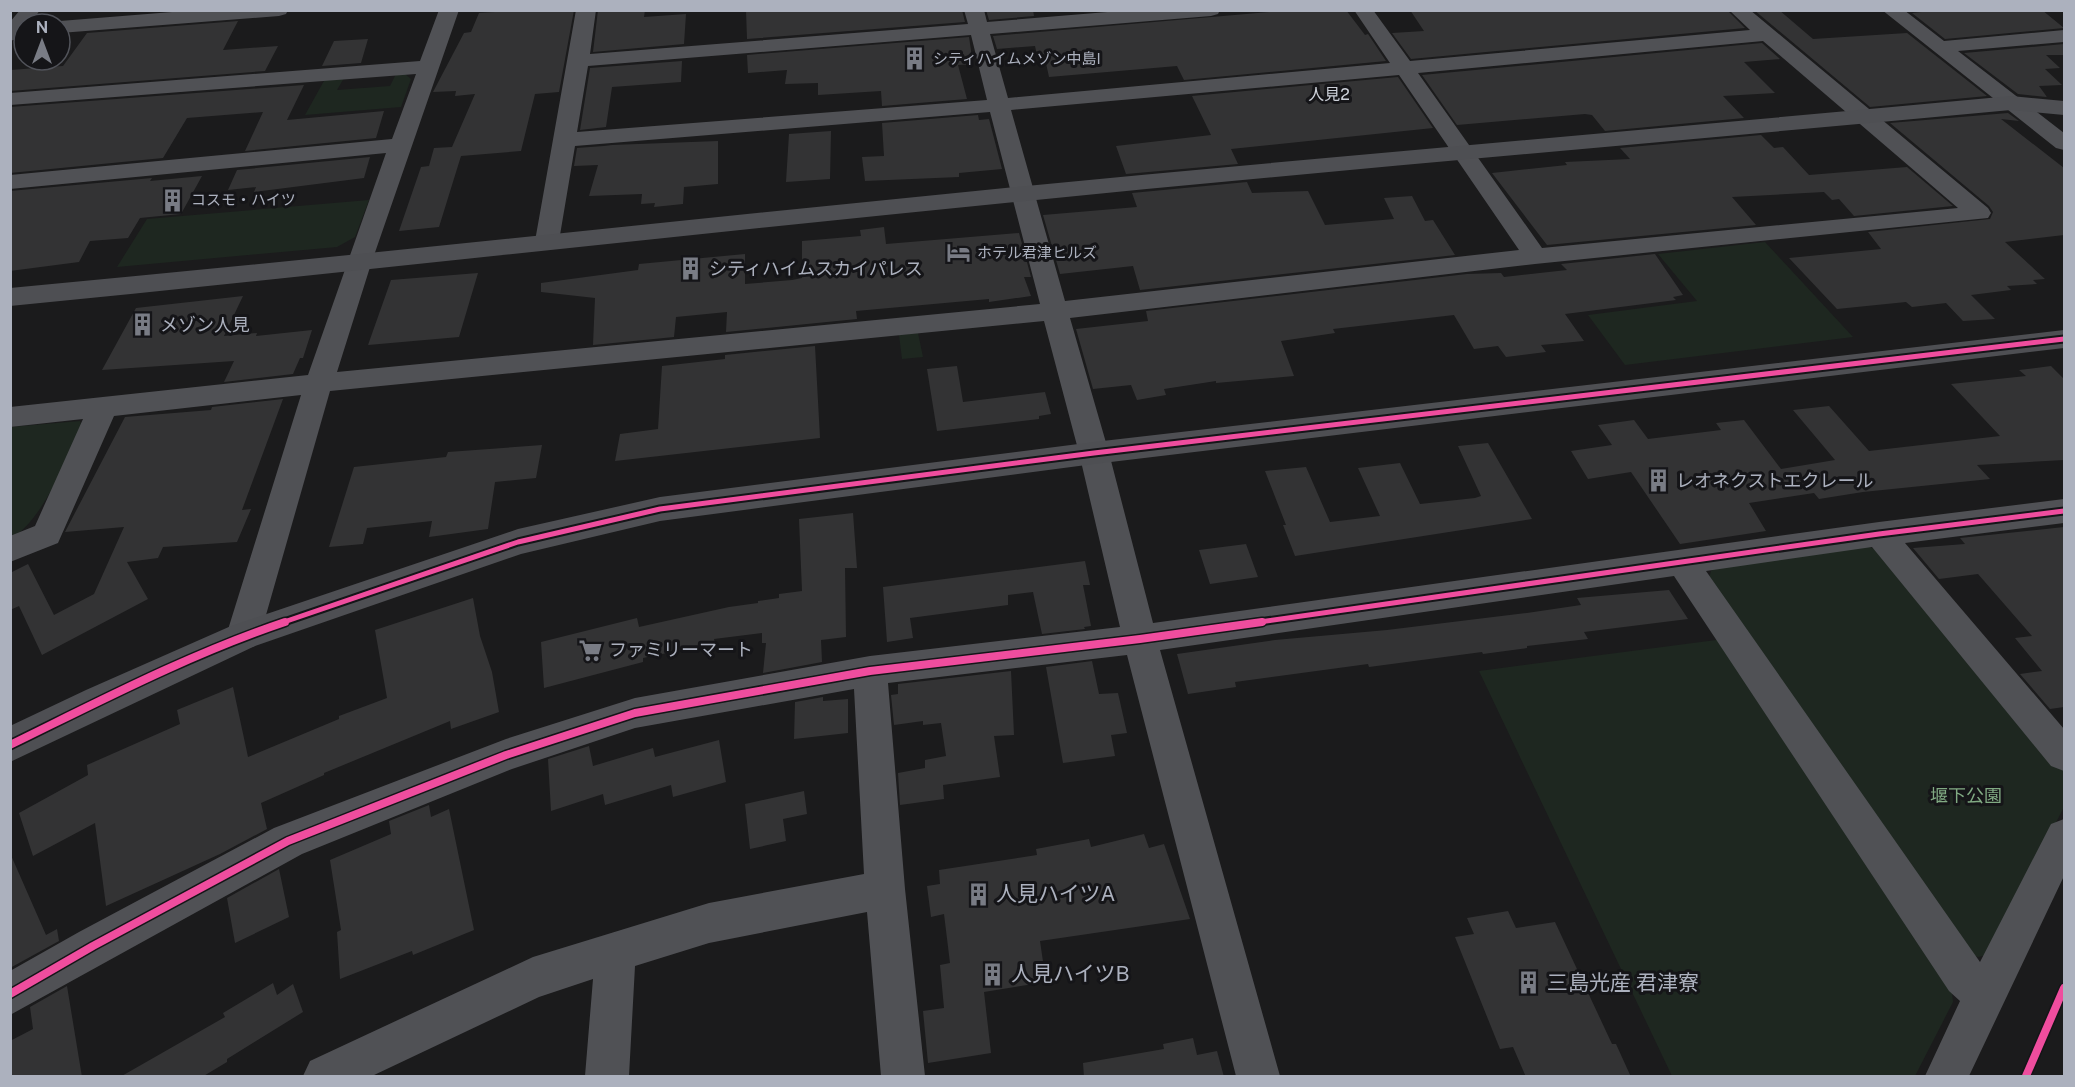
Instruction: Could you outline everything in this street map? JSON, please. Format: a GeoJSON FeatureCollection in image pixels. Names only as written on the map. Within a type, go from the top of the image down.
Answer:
{"type":"FeatureCollection","features":[{"type":"Feature","properties":{"kind":"street"},"geometry":{"type":"LineString","coordinates":[[72,26],[279,10]]}},
{"type":"Feature","properties":{"kind":"street"},"geometry":{"type":"LineString","coordinates":[[243,636],[319,383],[358,264],[449,10]]}},
{"type":"Feature","properties":{"kind":"street"},"geometry":{"type":"LineString","coordinates":[[547,241],[579,61],[585,10]]}},
{"type":"Feature","properties":{"kind":"street"},"geometry":{"type":"LineString","coordinates":[[579,61],[976,20],[1211,10]]}},
{"type":"Feature","properties":{"kind":"street"},"geometry":{"type":"LineString","coordinates":[[1363,10],[1535,256]]}},
{"type":"Feature","properties":{"kind":"street"},"geometry":{"type":"LineString","coordinates":[[10,417],[319,383],[1055,311],[1535,256],[1978,213],[1738,10]]}},
{"type":"Feature","properties":{"kind":"street"},"geometry":{"type":"LineString","coordinates":[[1891,10],[2064,143]]}},
{"type":"Feature","properties":{"kind":"street"},"geometry":{"type":"LineString","coordinates":[[976,20],[1094,453],[1140,639],[1258,1077]]}},
{"type":"Feature","properties":{"kind":"street"},"geometry":{"type":"LineString","coordinates":[[564,140],[1000,105],[1766,34]]}},
{"type":"Feature","properties":{"kind":"street"},"geometry":{"type":"LineString","coordinates":[[1940,47],[2064,36]]}},
{"type":"Feature","properties":{"kind":"street"},"geometry":{"type":"LineString","coordinates":[[10,99],[428,67]]}},
{"type":"Feature","properties":{"kind":"street"},"geometry":{"type":"LineString","coordinates":[[10,297],[358,264],[547,241],[1464,152],[2011,103],[2064,108]]}},
{"type":"Feature","properties":{"kind":"street"},"geometry":{"type":"LineString","coordinates":[[10,182],[400,145]]}},
{"type":"Feature","properties":{"kind":"street"},"geometry":{"type":"LineString","coordinates":[[10,745],[99,701],[243,636],[518,542],[660,509],[1094,453],[2064,339]]}},
{"type":"Feature","properties":{"kind":"street"},"geometry":{"type":"LineString","coordinates":[[10,550],[47,534],[103,407]]}},
{"type":"Feature","properties":{"kind":"street"},"geometry":{"type":"LineString","coordinates":[[10,993],[288,841],[506,755],[635,713],[870,671],[1140,639],[1879,534],[2064,510]]}},
{"type":"Feature","properties":{"kind":"street"},"geometry":{"type":"LineString","coordinates":[[1879,534],[2064,755]]}},
{"type":"Feature","properties":{"kind":"street"},"geometry":{"type":"LineString","coordinates":[[1683,563],[1964,976],[1985,995]]}},
{"type":"Feature","properties":{"kind":"street"},"geometry":{"type":"LineString","coordinates":[[870,671],[885,889],[903,1077]]}},
{"type":"Feature","properties":{"kind":"street"},"geometry":{"type":"LineString","coordinates":[[1947,1077],[2064,837]]}},
{"type":"Feature","properties":{"kind":"street"},"geometry":{"type":"LineString","coordinates":[[325,1077],[533,978],[709,923],[885,889]]}},
{"type":"Feature","properties":{"kind":"street"},"geometry":{"type":"LineString","coordinates":[[607,1077],[616,952]]}},
{"type":"Feature","properties":{"kind":"green space"},"geometry":{"type":"Polygon","coordinates":[[[404,73],[411,79],[401,107],[305,115],[325,79],[344,78],[337,90],[390,86],[396,74],[404,73]]]}},
{"type":"Feature","properties":{"kind":"green space"},"geometry":{"type":"Polygon","coordinates":[[[369,200],[355,237],[337,247],[117,267],[147,219],[369,200]]]}},
{"type":"Feature","properties":{"kind":"green space"},"geometry":{"type":"Polygon","coordinates":[[[1765,242],[1853,337],[1625,365],[1588,315],[1697,301],[1658,254],[1765,242]]]}},
{"type":"Feature","properties":{"kind":"green space"},"geometry":{"type":"Polygon","coordinates":[[[918,333],[923,357],[902,359],[899,335],[918,333]]]}},
{"type":"Feature","properties":{"kind":"green space"},"geometry":{"type":"Polygon","coordinates":[[[80,421],[82,430],[52,490],[22,531],[11,538],[11,427],[80,421]]]}},
{"type":"Feature","properties":{"kind":"green space","name":"堰下公園"},"geometry":{"type":"Polygon","coordinates":[[[1867,546],[1884,553],[2064,771],[2064,807],[1987,955],[1978,957],[1968,953],[1709,578],[1711,571],[1717,567],[1867,546]]]}},
{"type":"Feature","properties":{"kind":"green space"},"geometry":{"type":"Polygon","coordinates":[[[1724,639],[1951,982],[1953,1002],[1915,1076],[1672,1076],[1479,671],[1724,639]]]}},
{"type":"Feature","properties":{"kind":"building"},"geometry":{"type":"Polygon","coordinates":[[[574,10],[559,92],[535,94],[521,151],[461,156],[439,227],[399,231],[421,167],[429,166],[434,148],[452,147],[475,94],[455,96],[456,91],[433,92],[464,33],[471,32],[479,13],[574,10]]]}},
{"type":"Feature","properties":{"kind":"building"},"geometry":{"type":"Polygon","coordinates":[[[598,10],[645,10],[644,17],[686,14],[684,44],[593,52],[598,10]]]}},
{"type":"Feature","properties":{"kind":"building"},"geometry":{"type":"Polygon","coordinates":[[[746,10],[771,10],[771,12],[962,10],[965,22],[747,39],[746,10]]]}},
{"type":"Feature","properties":{"kind":"building"},"geometry":{"type":"Polygon","coordinates":[[[986,10],[1033,10],[1034,16],[989,20],[986,10]]]}},
{"type":"Feature","properties":{"kind":"building"},"geometry":{"type":"Polygon","coordinates":[[[1291,10],[1346,10],[1365,35],[1368,34],[1386,61],[1184,80],[1177,66],[1049,77],[1044,54],[1037,55],[1035,46],[997,49],[993,36],[1291,10]]]}},
{"type":"Feature","properties":{"kind":"building"},"geometry":{"type":"Polygon","coordinates":[[[1410,10],[1727,10],[1745,28],[1411,59],[1392,33],[1424,31],[1410,10]]]}},
{"type":"Feature","properties":{"kind":"building"},"geometry":{"type":"Polygon","coordinates":[[[1754,10],[1779,10],[1813,39],[1907,33],[1987,96],[1870,107],[1754,10]]]}},
{"type":"Feature","properties":{"kind":"building"},"geometry":{"type":"Polygon","coordinates":[[[1941,10],[2042,10],[2064,28],[1945,39],[1912,13],[1941,10]]]}},
{"type":"Feature","properties":{"kind":"building"},"geometry":{"type":"Polygon","coordinates":[[[238,21],[223,50],[278,46],[265,71],[10,91],[10,70],[12,72],[72,72],[72,54],[87,33],[238,21]]]}},
{"type":"Feature","properties":{"kind":"building"},"geometry":{"type":"Polygon","coordinates":[[[969,37],[973,64],[958,65],[967,99],[882,106],[881,91],[818,95],[818,83],[785,84],[787,70],[748,73],[747,55],[969,37]]]}},
{"type":"Feature","properties":{"kind":"building"},"geometry":{"type":"Polygon","coordinates":[[[368,39],[361,63],[322,66],[334,41],[368,39]]]}},
{"type":"Feature","properties":{"kind":"building"},"geometry":{"type":"Polygon","coordinates":[[[1762,43],[1780,59],[1744,62],[1775,93],[1723,96],[1744,118],[1605,131],[1592,115],[1585,114],[1457,125],[1422,75],[1762,43]]]}},
{"type":"Feature","properties":{"kind":"building"},"geometry":{"type":"Polygon","coordinates":[[[2064,44],[2064,55],[2046,55],[2060,68],[2045,69],[2062,85],[2039,86],[2047,97],[2018,94],[1964,53],[2064,44]]]}},
{"type":"Feature","properties":{"kind":"building"},"geometry":{"type":"Polygon","coordinates":[[[682,61],[681,82],[612,87],[606,127],[580,130],[590,68],[682,61]]]}},
{"type":"Feature","properties":{"kind":"building"},"geometry":{"type":"Polygon","coordinates":[[[1398,77],[1433,128],[1231,149],[1238,164],[1126,174],[1116,146],[1211,135],[1192,96],[1398,77]]]}},
{"type":"Feature","properties":{"kind":"building"},"geometry":{"type":"Polygon","coordinates":[[[304,85],[287,120],[384,111],[376,138],[245,151],[263,112],[187,118],[163,158],[10,173],[10,107],[304,85]]]}},
{"type":"Feature","properties":{"kind":"building"},"geometry":{"type":"Polygon","coordinates":[[[2008,113],[2019,121],[2001,119],[2064,168],[2064,235],[2005,242],[2045,279],[2033,280],[2037,284],[2007,286],[2011,290],[1971,295],[1995,319],[1963,321],[1946,303],[1912,307],[1906,302],[1837,309],[1789,258],[1881,249],[1868,232],[1990,219],[1993,212],[1989,206],[1890,123],[2008,113]]]}},
{"type":"Feature","properties":{"kind":"building"},"geometry":{"type":"Polygon","coordinates":[[[978,115],[979,120],[989,119],[1002,169],[959,173],[959,177],[865,181],[862,157],[884,156],[882,123],[978,115]]]}},
{"type":"Feature","properties":{"kind":"building"},"geometry":{"type":"Polygon","coordinates":[[[831,131],[830,179],[786,182],[789,134],[831,131]]]}},
{"type":"Feature","properties":{"kind":"building"},"geometry":{"type":"Polygon","coordinates":[[[1761,135],[1774,148],[1783,147],[1809,175],[1907,167],[1953,206],[1854,216],[1839,199],[1832,200],[1824,192],[1732,197],[1756,225],[1547,245],[1492,173],[1567,165],[1565,162],[1630,159],[1620,148],[1761,135]]]}},
{"type":"Feature","properties":{"kind":"building"},"geometry":{"type":"Polygon","coordinates":[[[718,141],[718,184],[684,187],[683,204],[654,207],[655,203],[641,204],[642,194],[589,196],[598,165],[574,166],[577,148],[718,141]]]}},
{"type":"Feature","properties":{"kind":"building"},"geometry":{"type":"Polygon","coordinates":[[[370,157],[364,178],[254,192],[256,187],[228,190],[237,170],[370,157]]]}},
{"type":"Feature","properties":{"kind":"building"},"geometry":{"type":"Polygon","coordinates":[[[202,176],[181,214],[140,218],[128,238],[90,241],[79,262],[10,271],[10,191],[152,178],[150,181],[202,176]]]}},
{"type":"Feature","properties":{"kind":"building"},"geometry":{"type":"Polygon","coordinates":[[[1247,182],[1252,193],[1308,191],[1325,225],[1394,219],[1384,198],[1412,196],[1425,221],[1433,220],[1455,255],[1140,290],[1133,266],[1060,274],[1043,215],[1137,207],[1132,193],[1247,182]]]}},
{"type":"Feature","properties":{"kind":"building"},"geometry":{"type":"Polygon","coordinates":[[[884,227],[886,244],[1019,233],[1031,277],[1024,277],[1031,296],[989,302],[989,299],[856,311],[857,319],[726,332],[727,312],[676,317],[674,337],[593,345],[595,298],[541,292],[541,283],[638,270],[639,264],[745,254],[745,284],[792,280],[802,278],[802,241],[861,236],[860,230],[884,227]]]}},
{"type":"Feature","properties":{"kind":"building"},"geometry":{"type":"Polygon","coordinates":[[[1655,254],[1683,295],[1673,297],[1676,300],[1565,314],[1584,341],[1541,345],[1546,352],[1506,357],[1498,346],[1474,349],[1454,315],[1333,329],[1335,333],[1281,341],[1294,376],[1216,383],[1216,381],[1164,389],[1166,395],[1137,400],[1131,385],[1093,389],[1076,329],[1148,321],[1146,311],[1467,274],[1501,273],[1504,277],[1567,270],[1561,264],[1655,254]]]}},
{"type":"Feature","properties":{"kind":"building"},"geometry":{"type":"Polygon","coordinates":[[[478,273],[459,337],[368,345],[391,280],[478,273]]]}},
{"type":"Feature","properties":{"kind":"building"},"geometry":{"type":"Polygon","coordinates":[[[243,296],[224,336],[257,333],[256,336],[312,330],[303,358],[300,358],[293,374],[224,382],[234,361],[102,370],[136,308],[243,296]]]}},
{"type":"Feature","properties":{"kind":"building"},"geometry":{"type":"Polygon","coordinates":[[[815,346],[820,438],[615,461],[620,434],[658,429],[662,366],[725,359],[725,355],[815,346]]]}},
{"type":"Feature","properties":{"kind":"building"},"geometry":{"type":"Polygon","coordinates":[[[957,366],[963,402],[1045,392],[1051,414],[1039,416],[1039,419],[937,431],[927,369],[957,366]]]}},
{"type":"Feature","properties":{"kind":"building"},"geometry":{"type":"Polygon","coordinates":[[[2051,366],[2064,379],[2064,460],[1977,465],[1990,479],[1863,492],[1819,499],[1814,493],[1749,503],[1766,531],[1680,544],[1631,472],[1588,479],[1571,451],[1612,445],[1598,425],[1634,420],[1648,439],[1721,430],[1716,423],[1744,420],[1781,469],[1835,460],[1793,410],[1829,406],[1869,451],[2000,436],[1951,384],[2026,376],[2019,370],[2051,366]]]}},
{"type":"Feature","properties":{"kind":"building"},"geometry":{"type":"Polygon","coordinates":[[[283,399],[242,510],[251,509],[237,542],[163,547],[158,558],[127,562],[148,599],[42,655],[19,606],[10,610],[10,573],[28,564],[54,615],[94,594],[124,527],[65,532],[125,417],[211,410],[212,407],[283,399]]]}},
{"type":"Feature","properties":{"kind":"building"},"geometry":{"type":"Polygon","coordinates":[[[1488,443],[1532,519],[1295,556],[1283,525],[1286,525],[1265,471],[1306,467],[1330,522],[1380,516],[1358,468],[1400,463],[1420,504],[1475,498],[1481,496],[1458,446],[1488,443]]]}},
{"type":"Feature","properties":{"kind":"building"},"geometry":{"type":"Polygon","coordinates":[[[542,445],[536,478],[495,482],[488,529],[429,537],[432,521],[367,528],[363,544],[329,547],[354,467],[446,457],[448,452],[542,445]]]}},
{"type":"Feature","properties":{"kind":"building"},"geometry":{"type":"Polygon","coordinates":[[[853,513],[857,568],[845,568],[846,637],[821,640],[822,662],[763,673],[766,643],[762,643],[762,633],[714,639],[715,643],[643,658],[643,662],[544,688],[541,642],[637,618],[639,627],[729,607],[758,603],[758,601],[779,598],[779,594],[802,591],[799,519],[853,513]]]}},
{"type":"Feature","properties":{"kind":"building"},"geometry":{"type":"Polygon","coordinates":[[[2064,527],[2064,707],[2050,709],[2020,674],[2042,671],[2015,638],[2032,636],[1978,574],[1939,579],[1913,548],[1965,544],[1960,538],[2064,527]]]}},
{"type":"Feature","properties":{"kind":"building"},"geometry":{"type":"Polygon","coordinates":[[[1246,544],[1258,577],[1210,584],[1199,550],[1246,544]]]}},
{"type":"Feature","properties":{"kind":"building"},"geometry":{"type":"Polygon","coordinates":[[[1085,561],[1090,585],[1083,585],[1091,626],[1084,627],[1085,629],[1042,634],[1033,592],[1008,595],[1008,605],[910,618],[913,638],[887,642],[883,587],[1085,561]]]}},
{"type":"Feature","properties":{"kind":"building"},"geometry":{"type":"Polygon","coordinates":[[[1669,590],[1688,619],[1584,632],[1588,639],[1483,654],[1482,652],[1369,667],[1368,664],[1235,682],[1236,687],[1188,694],[1177,654],[1275,640],[1387,630],[1527,613],[1581,605],[1577,598],[1669,590]]]}},
{"type":"Feature","properties":{"kind":"building"},"geometry":{"type":"Polygon","coordinates":[[[473,598],[480,636],[492,672],[499,712],[451,729],[450,721],[324,773],[324,775],[261,803],[267,829],[220,854],[106,906],[95,823],[33,856],[19,813],[88,775],[87,765],[180,724],[177,710],[233,687],[248,757],[339,719],[339,716],[387,698],[375,630],[473,598]]]}},
{"type":"Feature","properties":{"kind":"building"},"geometry":{"type":"Polygon","coordinates":[[[1092,661],[1099,694],[1118,693],[1127,733],[1111,735],[1115,756],[1063,763],[1046,667],[1092,661]]]}},
{"type":"Feature","properties":{"kind":"building"},"geometry":{"type":"Polygon","coordinates":[[[1011,671],[1014,735],[994,736],[1000,777],[943,785],[944,799],[900,805],[898,773],[925,768],[925,760],[946,756],[941,723],[923,725],[923,721],[894,725],[891,695],[898,694],[898,684],[1011,671]]]}},
{"type":"Feature","properties":{"kind":"building"},"geometry":{"type":"Polygon","coordinates":[[[823,697],[823,701],[848,699],[848,733],[794,739],[795,702],[823,697]]]}},
{"type":"Feature","properties":{"kind":"building"},"geometry":{"type":"Polygon","coordinates":[[[719,740],[726,782],[673,797],[671,785],[605,805],[603,794],[551,811],[548,759],[589,746],[593,766],[653,748],[655,757],[719,740]]]}},
{"type":"Feature","properties":{"kind":"building"},"geometry":{"type":"Polygon","coordinates":[[[804,791],[807,814],[783,819],[786,841],[750,849],[745,804],[804,791]]]}},
{"type":"Feature","properties":{"kind":"building"},"geometry":{"type":"Polygon","coordinates":[[[429,805],[431,817],[449,809],[474,930],[413,955],[412,951],[340,979],[337,932],[341,930],[330,860],[391,834],[389,821],[429,805]]]}},
{"type":"Feature","properties":{"kind":"building"},"geometry":{"type":"Polygon","coordinates":[[[1144,834],[1149,848],[1164,844],[1190,919],[1040,941],[1046,982],[984,992],[991,1053],[928,1063],[923,1011],[944,1008],[940,965],[950,963],[944,914],[931,917],[927,886],[940,884],[939,870],[1037,855],[1036,849],[1089,839],[1091,847],[1144,834]]]}},
{"type":"Feature","properties":{"kind":"building"},"geometry":{"type":"Polygon","coordinates":[[[10,853],[46,935],[57,929],[59,941],[10,968],[10,853]]]}},
{"type":"Feature","properties":{"kind":"building"},"geometry":{"type":"Polygon","coordinates":[[[279,869],[289,917],[235,943],[227,898],[279,869]]]}},
{"type":"Feature","properties":{"kind":"building","name":"三島光産 君津寮"},"geometry":{"type":"Polygon","coordinates":[[[1508,911],[1516,928],[1555,922],[1612,1044],[1616,1044],[1631,1077],[1526,1077],[1513,1047],[1500,1049],[1455,937],[1474,934],[1467,918],[1508,911]]]}},
{"type":"Feature","properties":{"kind":"building"},"geometry":{"type":"Polygon","coordinates":[[[273,983],[277,995],[293,984],[303,1012],[227,1059],[227,1062],[202,1077],[120,1077],[225,1017],[223,1013],[273,983]]]}},
{"type":"Feature","properties":{"kind":"building"},"geometry":{"type":"Polygon","coordinates":[[[67,986],[82,1077],[10,1077],[10,1041],[33,1029],[30,1007],[67,986]]]}},
{"type":"Feature","properties":{"kind":"building"},"geometry":{"type":"Polygon","coordinates":[[[1193,1038],[1197,1055],[1217,1051],[1224,1077],[1084,1077],[1083,1063],[1164,1049],[1163,1044],[1193,1038]]]}},
{"type":"Feature","properties":{"kind":"cycle path"},"geometry":{"type":"LineString","coordinates":[[10,745],[99,701],[243,636],[518,542],[660,509],[1094,453],[2064,339]]}},
{"type":"Feature","properties":{"kind":"cycle path"},"geometry":{"type":"LineString","coordinates":[[10,994],[93,946],[288,841],[506,755],[635,713],[870,671],[1140,639],[1879,534],[2064,511]]}},
{"type":"Feature","properties":{"kind":"cycle path"},"geometry":{"type":"LineString","coordinates":[[2026,1076],[2064,988]]}},
{"type":"Feature","properties":{"kind":"place","name":"シティハイムメゾン中島I"},"geometry":{"type":"Point","coordinates":[915,59]}},
{"type":"Feature","properties":{"kind":"place","name":"コスモ・ハイツ"},"geometry":{"type":"Point","coordinates":[173,200]}},
{"type":"Feature","properties":{"kind":"place","name":"ホテル君津ヒルズ"},"geometry":{"type":"Point","coordinates":[959,253]}},
{"type":"Feature","properties":{"kind":"place","name":"シティハイムスカイパレス"},"geometry":{"type":"Point","coordinates":[691,269]}},
{"type":"Feature","properties":{"kind":"place","name":"メゾン人見"},"geometry":{"type":"Point","coordinates":[142,325]}},
{"type":"Feature","properties":{"kind":"place","name":"レオネクストエクレール"},"geometry":{"type":"Point","coordinates":[1658,481]}},
{"type":"Feature","properties":{"kind":"place","name":"ファミリーマート"},"geometry":{"type":"Point","coordinates":[591,650]}},
{"type":"Feature","properties":{"kind":"place","name":"人見ハイツA"},"geometry":{"type":"Point","coordinates":[978,894]}},
{"type":"Feature","properties":{"kind":"place","name":"人見ハイツB"},"geometry":{"type":"Point","coordinates":[993,974]}},
{"type":"Feature","properties":{"kind":"place","name":"三島光産 君津寮"},"geometry":{"type":"Point","coordinates":[1529,983]}},
{"type":"Feature","properties":{"kind":"district","name":"人見2"},"geometry":{"type":"Point","coordinates":[1329,94]}}]}
